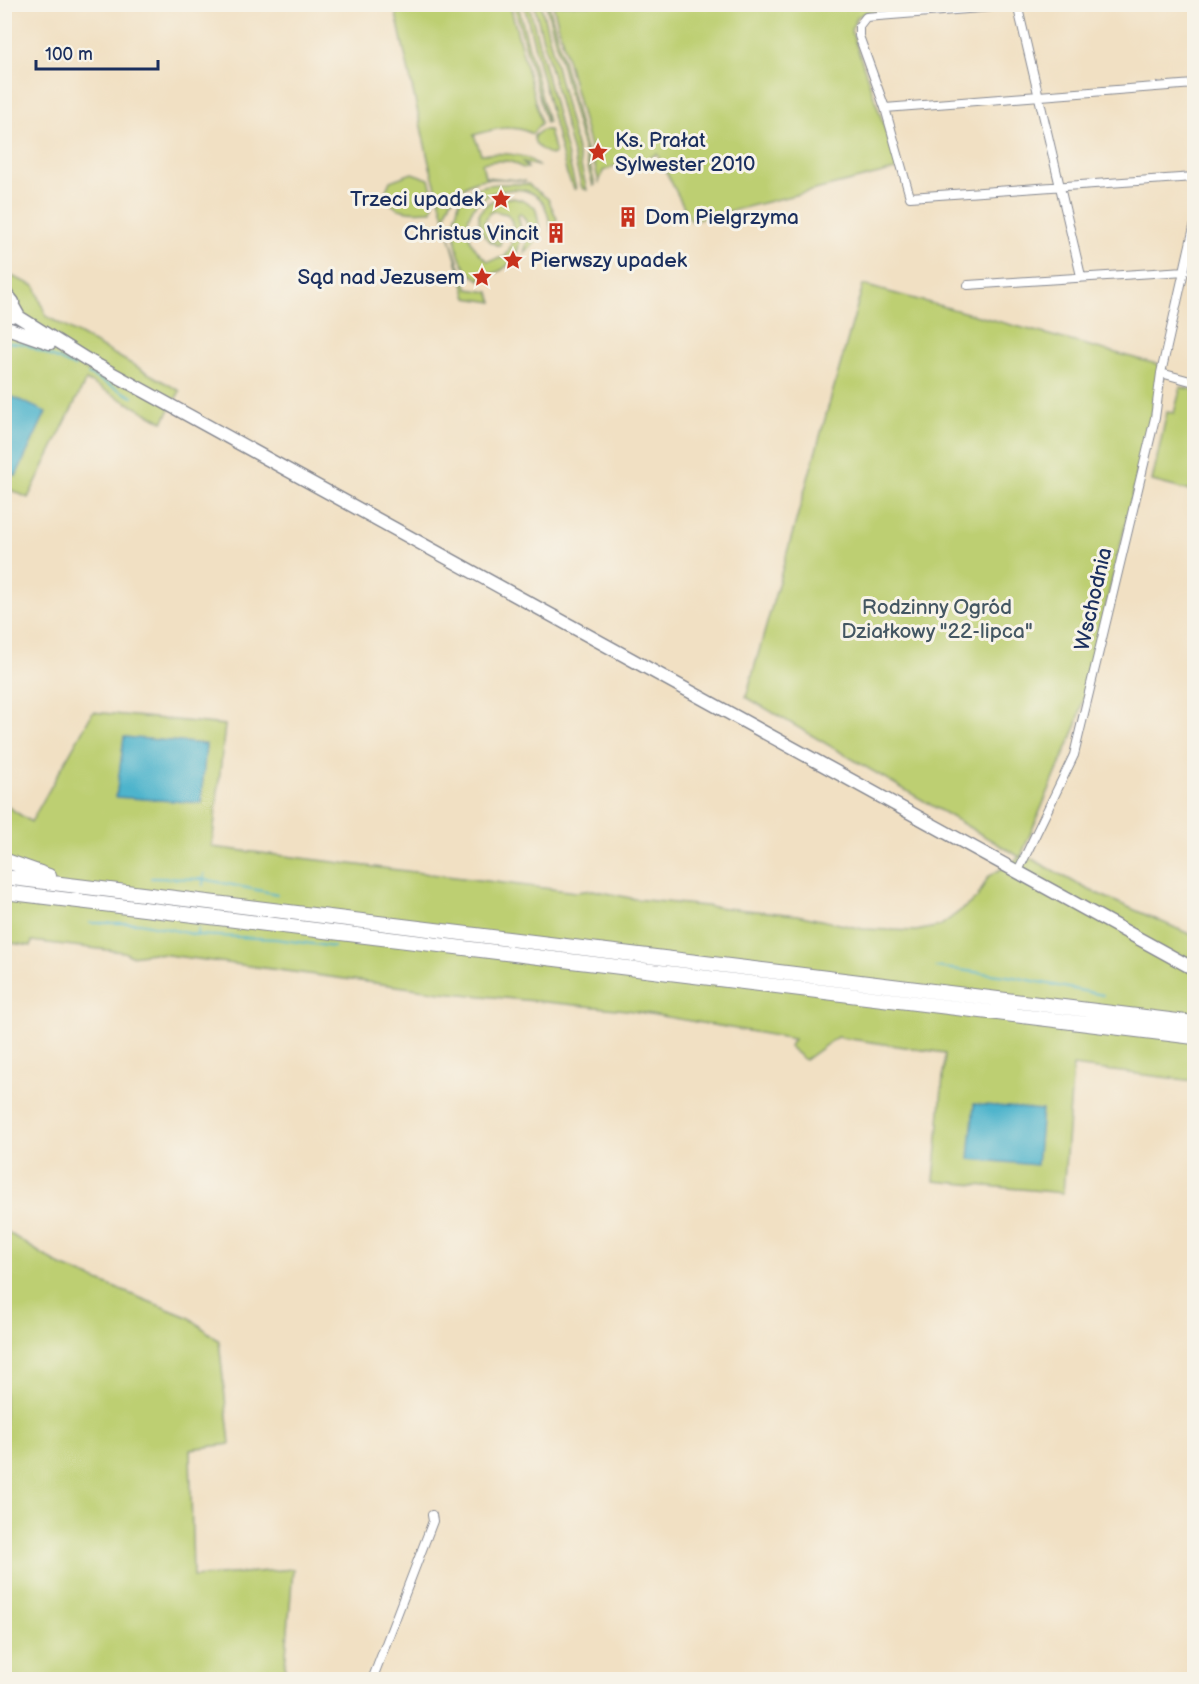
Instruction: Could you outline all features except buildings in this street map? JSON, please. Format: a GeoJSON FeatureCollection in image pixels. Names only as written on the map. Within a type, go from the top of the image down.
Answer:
{"type":"FeatureCollection","features":[{"type":"Feature","properties":{"kind":"highway"},"geometry":{"type":"LineString","coordinates":[[4,860],[77,886]]}},
{"type":"Feature","properties":{"kind":"highway"},"geometry":{"type":"LineString","coordinates":[[4,877],[1194,1023]]}},
{"type":"Feature","properties":{"kind":"highway"},"geometry":{"type":"LineString","coordinates":[[4,892],[1194,1037]]}},
{"type":"Feature","properties":{"kind":"main road"},"geometry":{"type":"LineString","coordinates":[[4,291],[10,296],[19,317],[79,355],[1194,969]]}},
{"type":"Feature","properties":{"kind":"main road"},"geometry":{"type":"LineString","coordinates":[[14,308],[10,320],[4,326],[79,355]]}},
{"type":"Feature","properties":{"kind":"street"},"geometry":{"type":"LineString","coordinates":[[1030,4],[866,17],[859,26],[859,36],[885,108],[910,197],[1194,177]]}},
{"type":"Feature","properties":{"kind":"street"},"geometry":{"type":"LineString","coordinates":[[1018,5],[1081,276]]}},
{"type":"Feature","properties":{"kind":"street"},"geometry":{"type":"LineString","coordinates":[[885,108],[1194,84]]}},
{"type":"Feature","properties":{"kind":"street","name":"Wschodnia"},"geometry":{"type":"LineString","coordinates":[[1018,871],[1078,743],[1155,418],[1161,374],[1194,227]]}},
{"type":"Feature","properties":{"kind":"street"},"geometry":{"type":"LineString","coordinates":[[968,285],[1185,271]]}},
{"type":"Feature","properties":{"kind":"street"},"geometry":{"type":"LineString","coordinates":[[1161,374],[1194,382]]}},
{"type":"Feature","properties":{"kind":"street"},"geometry":{"type":"LineString","coordinates":[[372,1680],[433,1521],[432,1515]]}},
{"type":"Feature","properties":{"kind":"green space"},"geometry":{"type":"Polygon","coordinates":[[[394,5],[510,5],[541,123],[532,134],[511,128],[496,129],[474,135],[481,154],[520,156],[533,161],[538,166],[523,162],[528,168],[502,161],[482,163],[485,177],[526,181],[480,180],[462,189],[452,200],[447,212],[449,233],[429,163],[394,5]]]}},
{"type":"Feature","properties":{"kind":"green space"},"geometry":{"type":"Polygon","coordinates":[[[514,5],[518,5],[548,122],[546,123],[514,5]]]}},
{"type":"Feature","properties":{"kind":"green space"},"geometry":{"type":"Polygon","coordinates":[[[524,5],[529,5],[576,189],[567,174],[524,5]]]}},
{"type":"Feature","properties":{"kind":"green space"},"geometry":{"type":"Polygon","coordinates":[[[534,5],[541,5],[587,190],[582,188],[534,5]]]}},
{"type":"Feature","properties":{"kind":"green space"},"geometry":{"type":"Polygon","coordinates":[[[546,5],[549,5],[595,185],[593,186],[546,5]]]}},
{"type":"Feature","properties":{"kind":"green space"},"geometry":{"type":"Polygon","coordinates":[[[553,5],[931,5],[932,7],[867,12],[857,17],[851,30],[899,169],[691,221],[657,154],[625,170],[617,165],[603,171],[599,182],[553,5]]]}},
{"type":"Feature","properties":{"kind":"green space"},"geometry":{"type":"Polygon","coordinates":[[[542,130],[549,130],[555,153],[551,155],[535,143],[534,136],[542,130]]]}},
{"type":"Feature","properties":{"kind":"green space"},"geometry":{"type":"Polygon","coordinates":[[[412,173],[429,179],[434,197],[432,211],[398,209],[384,195],[390,181],[412,173]]]}},
{"type":"Feature","properties":{"kind":"green space"},"geometry":{"type":"Polygon","coordinates":[[[528,184],[548,199],[557,219],[554,225],[556,229],[552,231],[541,200],[527,191],[507,190],[492,193],[481,200],[473,208],[468,229],[477,251],[488,261],[505,257],[513,236],[512,224],[507,214],[493,211],[484,223],[495,240],[501,238],[500,246],[486,238],[481,230],[479,214],[490,202],[513,198],[535,207],[539,233],[534,244],[524,253],[528,227],[520,213],[518,216],[521,237],[515,256],[502,270],[482,275],[481,280],[465,267],[457,246],[455,222],[460,200],[482,186],[528,184]]]}},
{"type":"Feature","properties":{"kind":"green space"},"geometry":{"type":"Polygon","coordinates":[[[452,244],[468,289],[489,292],[493,302],[467,298],[452,244]]]}},
{"type":"Feature","properties":{"kind":"green space"},"geometry":{"type":"Polygon","coordinates":[[[4,273],[35,286],[46,316],[180,391],[163,422],[86,380],[28,498],[5,487],[4,273]]]}},
{"type":"Feature","properties":{"kind":"green space","name":"Rodzinny Ogród Działkowy \"22-lipca\""},"geometry":{"type":"Polygon","coordinates":[[[863,285],[1164,366],[1077,724],[1021,856],[1032,859],[1087,889],[1194,936],[1194,1081],[1073,1066],[1063,1193],[934,1181],[945,1053],[837,1037],[805,1060],[789,1047],[794,1039],[627,1010],[441,992],[153,953],[131,956],[124,952],[32,941],[31,946],[5,942],[5,805],[31,822],[93,712],[225,725],[212,847],[576,892],[593,890],[635,899],[797,915],[863,929],[916,931],[940,926],[977,898],[988,877],[1020,857],[746,697],[863,285]]]}},
{"type":"Feature","properties":{"kind":"green space"},"geometry":{"type":"Polygon","coordinates":[[[1181,387],[1194,390],[1194,492],[1152,481],[1167,412],[1174,413],[1181,387]]]}},
{"type":"Feature","properties":{"kind":"green space"},"geometry":{"type":"Polygon","coordinates":[[[4,1230],[61,1266],[190,1318],[219,1341],[230,1444],[190,1449],[193,1577],[293,1569],[284,1679],[174,1679],[173,1671],[123,1679],[5,1679],[4,1230]]]}},
{"type":"Feature","properties":{"kind":"water"},"geometry":{"type":"Polygon","coordinates":[[[4,393],[46,412],[16,476],[5,470],[4,393]]]}},
{"type":"Feature","properties":{"kind":"water"},"geometry":{"type":"Polygon","coordinates":[[[124,737],[206,744],[201,803],[116,797],[124,737]]]}},
{"type":"Feature","properties":{"kind":"water"},"geometry":{"type":"Polygon","coordinates":[[[974,1104],[1042,1110],[1037,1165],[969,1159],[974,1104]]]}},
{"type":"Feature","properties":{"kind":"waterway"},"geometry":{"type":"LineString","coordinates":[[4,342],[25,344],[75,367]]}},
{"type":"Feature","properties":{"kind":"waterway"},"geometry":{"type":"LineString","coordinates":[[88,374],[133,397]]}},
{"type":"Feature","properties":{"kind":"waterway"},"geometry":{"type":"LineString","coordinates":[[203,885],[204,874]]}},
{"type":"Feature","properties":{"kind":"waterway"},"geometry":{"type":"LineString","coordinates":[[151,878],[203,879],[277,894]]}},
{"type":"Feature","properties":{"kind":"waterway"},"geometry":{"type":"LineString","coordinates":[[90,923],[140,923],[197,935],[198,929]]}},
{"type":"Feature","properties":{"kind":"waterway"},"geometry":{"type":"LineString","coordinates":[[197,935],[276,939],[334,947]]}},
{"type":"Feature","properties":{"kind":"waterway"},"geometry":{"type":"LineString","coordinates":[[936,967],[1014,977],[1103,995]]}},
{"type":"Feature","properties":{"kind":"place","name":"Ks. Prałat Sylwester 2010"},"geometry":{"type":"Point","coordinates":[598,152]}},
{"type":"Feature","properties":{"kind":"place","name":"Trzeci upadek"},"geometry":{"type":"Point","coordinates":[501,199]}},
{"type":"Feature","properties":{"kind":"place","name":"Dom Pielgrzyma"},"geometry":{"type":"Point","coordinates":[628,217]}},
{"type":"Feature","properties":{"kind":"place","name":"Christus Vincit"},"geometry":{"type":"Point","coordinates":[556,233]}},
{"type":"Feature","properties":{"kind":"place","name":"Pierwszy upadek"},"geometry":{"type":"Point","coordinates":[513,260]}},
{"type":"Feature","properties":{"kind":"place","name":"Sąd nad Jezusem"},"geometry":{"type":"Point","coordinates":[482,277]}}]}
